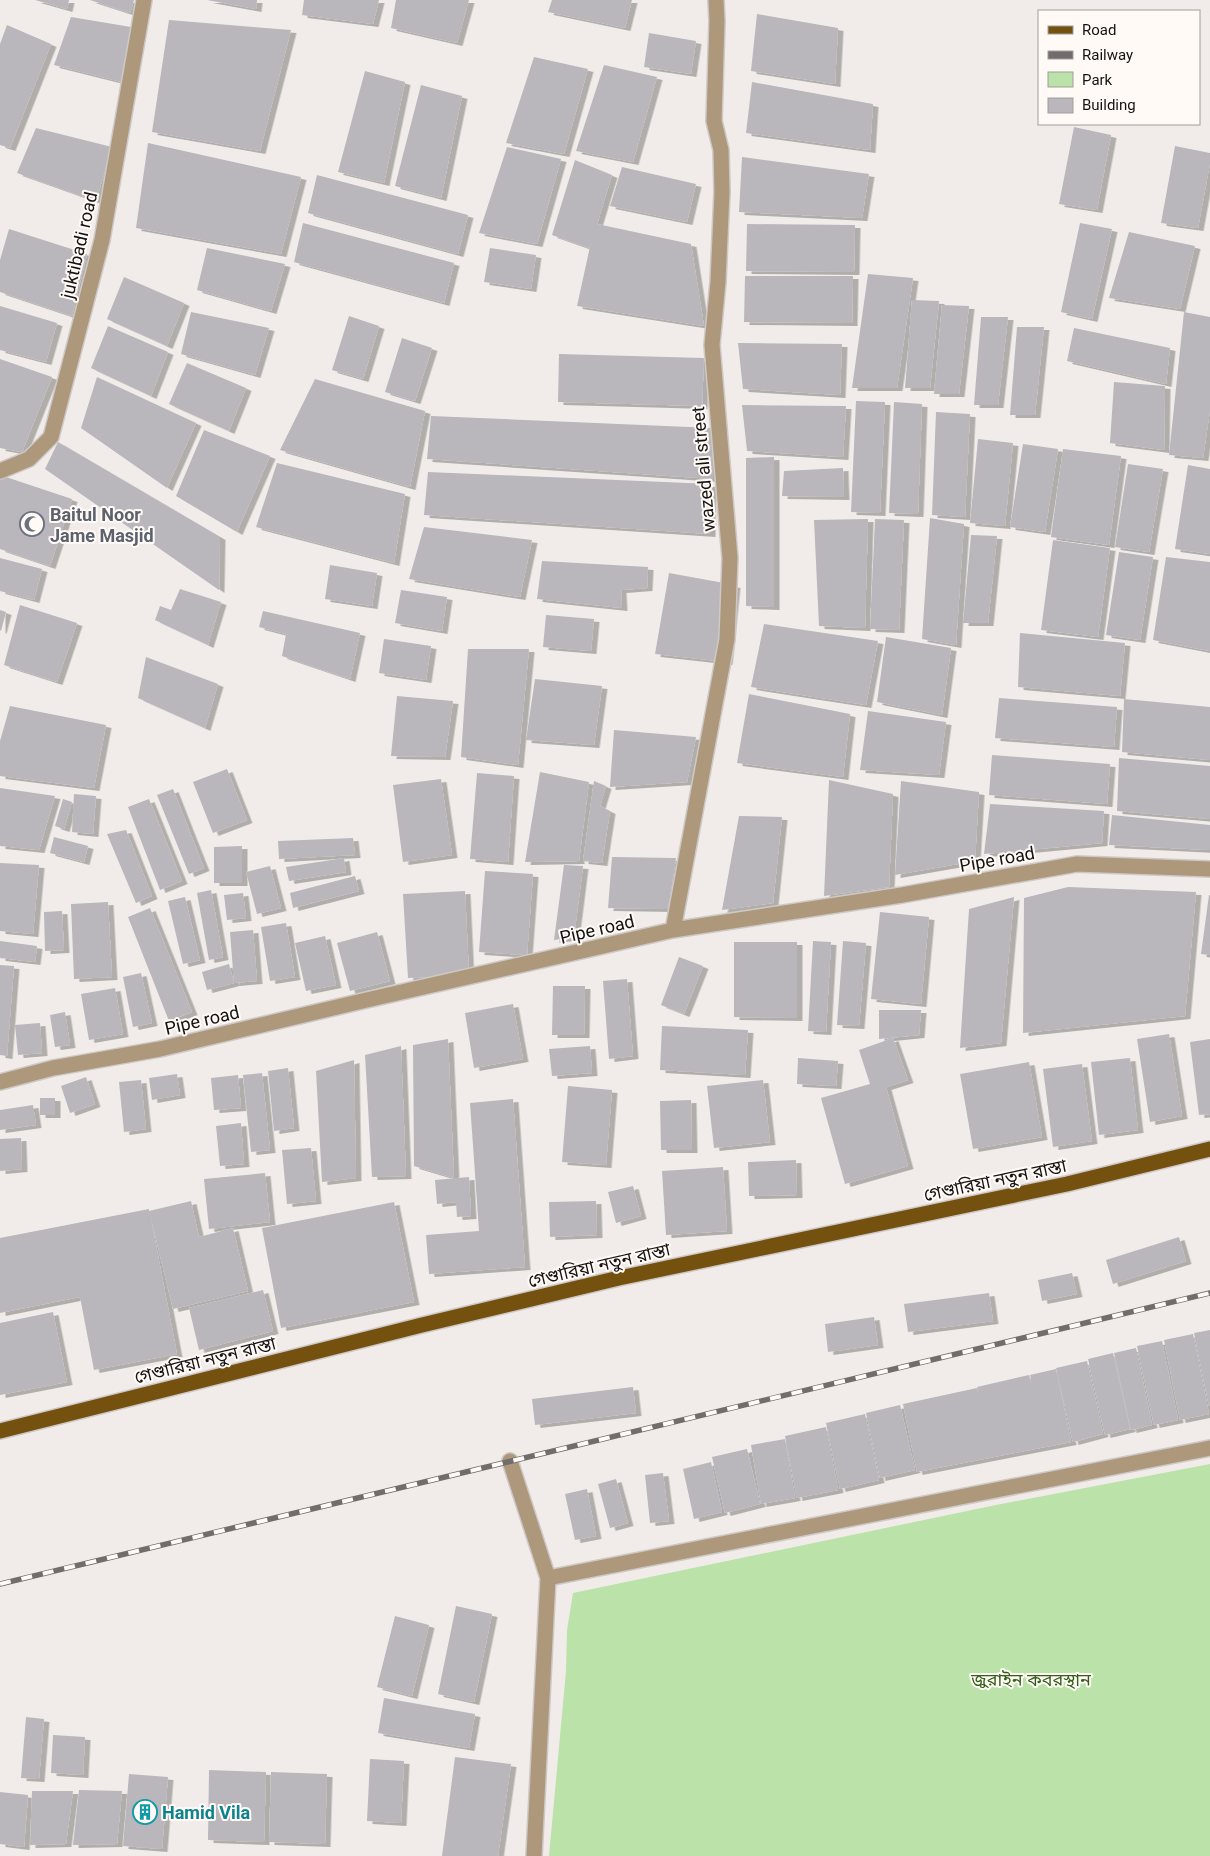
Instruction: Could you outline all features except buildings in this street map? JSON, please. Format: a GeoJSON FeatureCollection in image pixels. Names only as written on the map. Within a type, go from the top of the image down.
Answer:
{"type":"FeatureCollection","features":[{"type":"Feature","properties":{"kind":"main road","name":"গেণ্ডারিয়া নতুন রাস্তা"},"geometry":{"type":"LineString","coordinates":[[0,1431],[422,1325],[619,1278],[1067,1184],[1210,1149]]}},
{"type":"Feature","properties":{"kind":"street","name":"juktibadi road"},"geometry":{"type":"LineString","coordinates":[[1,471],[29,459],[51,437],[102,240],[144,0]]}},
{"type":"Feature","properties":{"kind":"street","name":"wazed ali street"},"geometry":{"type":"LineString","coordinates":[[673,930],[727,630],[730,558],[712,345],[718,282],[722,192],[721,150],[714,121],[716,0]]}},
{"type":"Feature","properties":{"kind":"street","name":"Pipe road"},"geometry":{"type":"LineString","coordinates":[[0,1082],[54,1068],[160,1049],[673,930],[902,895],[1078,864],[1210,870]]}},
{"type":"Feature","properties":{"kind":"street"},"geometry":{"type":"LineString","coordinates":[[548,1578],[1210,1448]]}},
{"type":"Feature","properties":{"kind":"street"},"geometry":{"type":"LineString","coordinates":[[510,1461],[548,1578],[534,1856]]}},
{"type":"Feature","properties":{"kind":"green space","name":"জুরাইন কবরস্থান"},"geometry":{"type":"Polygon","coordinates":[[[1210,1464],[1210,1856],[549,1856],[566,1671],[567,1630],[573,1593],[996,1505],[1210,1464]]]}},
{"type":"Feature","properties":{"kind":"railway"},"geometry":{"type":"LineString","coordinates":[[0,1584],[1210,1293]]}},
{"type":"Feature","properties":{"kind":"place","name":"Baitul Noor Jame Masjid"},"geometry":{"type":"Point","coordinates":[32,524]}},
{"type":"Feature","properties":{"kind":"place","name":"Hamid Vila"},"geometry":{"type":"Point","coordinates":[145,1812]}}]}
